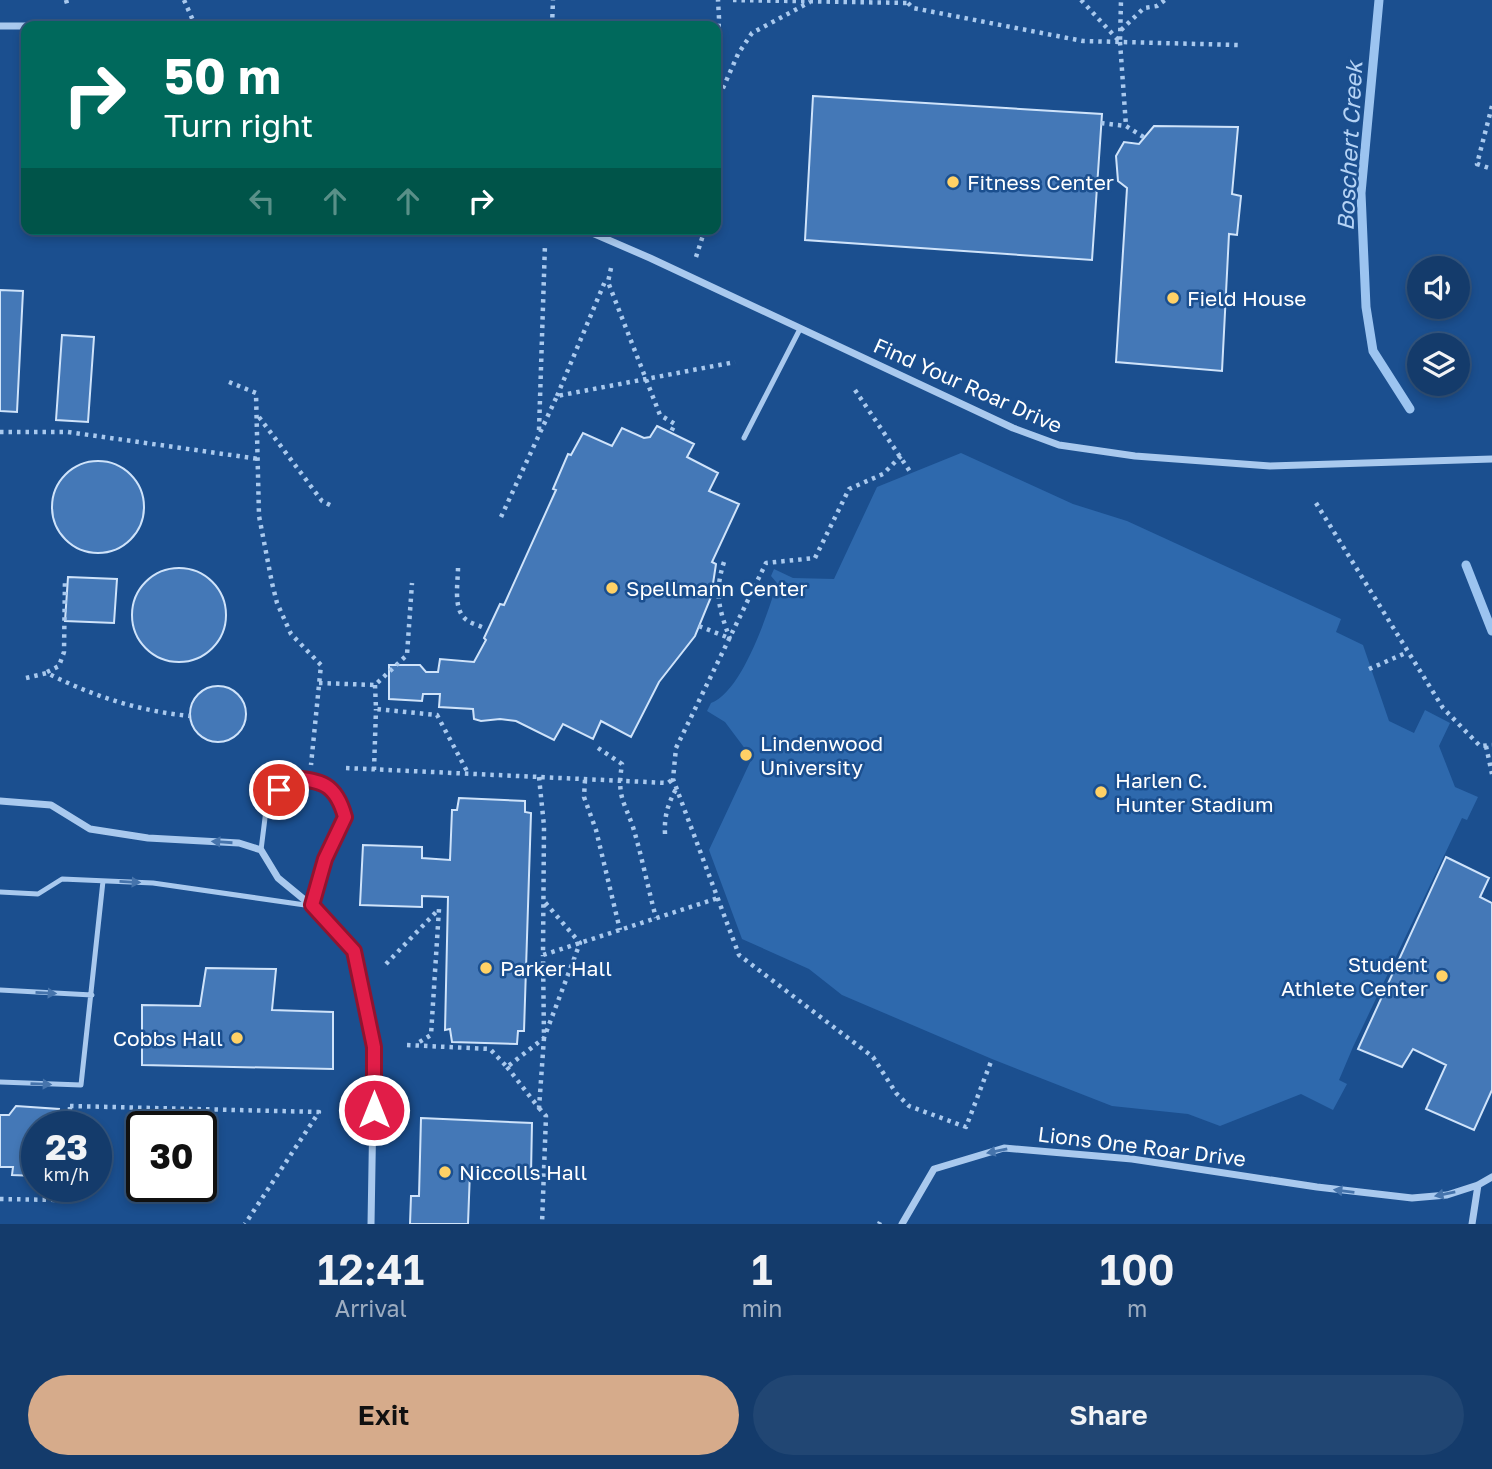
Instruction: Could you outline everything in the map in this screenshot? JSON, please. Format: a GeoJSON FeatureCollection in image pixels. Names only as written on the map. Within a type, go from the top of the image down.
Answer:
{"type":"FeatureCollection","features":[{"type":"Feature","properties":{"kind":"street"},"geometry":{"type":"LineString","coordinates":[[0,26],[21,26]]}},
{"type":"Feature","properties":{"kind":"street","name":"Find Your Roar Drive"},"geometry":{"type":"LineString","coordinates":[[597,235],[1002,423],[1059,445],[1135,456],[1270,466],[1492,459]]}},
{"type":"Feature","properties":{"kind":"street"},"geometry":{"type":"LineString","coordinates":[[0,801],[51,805],[90,829],[148,838],[239,844],[261,850],[278,878],[312,905],[354,951],[374,1047],[371,1224]]}},
{"type":"Feature","properties":{"kind":"street","name":"Lions One Roar Drive"},"geometry":{"type":"LineString","coordinates":[[902,1224],[933,1169],[1004,1148],[1132,1158],[1317,1187],[1412,1198],[1447,1195],[1478,1185],[1492,1177]]}},
{"type":"Feature","properties":{"kind":"street"},"geometry":{"type":"LineString","coordinates":[[1472,1224],[1478,1185]]}},
{"type":"Feature","properties":{"kind":"lane"},"geometry":{"type":"LineString","coordinates":[[744,438],[800,328]]}},
{"type":"Feature","properties":{"kind":"lane"},"geometry":{"type":"LineString","coordinates":[[0,892],[38,894],[62,879],[153,883],[312,905],[325,859],[345,817],[340,799],[328,787],[310,779],[290,778],[267,802],[261,850]]}},
{"type":"Feature","properties":{"kind":"lane"},"geometry":{"type":"LineString","coordinates":[[0,1082],[82,1085],[103,881]]}},
{"type":"Feature","properties":{"kind":"lane"},"geometry":{"type":"LineString","coordinates":[[0,990],[92,995]]}},
{"type":"Feature","properties":{"kind":"path"},"geometry":{"type":"LineString","coordinates":[[66,0],[68,7]]}},
{"type":"Feature","properties":{"kind":"path"},"geometry":{"type":"LineString","coordinates":[[185,0],[193,21]]}},
{"type":"Feature","properties":{"kind":"path"},"geometry":{"type":"LineString","coordinates":[[552,21],[553,0]]}},
{"type":"Feature","properties":{"kind":"path"},"geometry":{"type":"LineString","coordinates":[[718,0],[719,21]]}},
{"type":"Feature","properties":{"kind":"path"},"geometry":{"type":"LineString","coordinates":[[733,0],[908,2],[913,8],[1083,41],[1239,45]]}},
{"type":"Feature","properties":{"kind":"path"},"geometry":{"type":"LineString","coordinates":[[1081,0],[1121,42]]}},
{"type":"Feature","properties":{"kind":"path"},"geometry":{"type":"LineString","coordinates":[[1121,0],[1126,126]]}},
{"type":"Feature","properties":{"kind":"path"},"geometry":{"type":"LineString","coordinates":[[1121,31],[1144,8],[1157,6],[1165,0]]}},
{"type":"Feature","properties":{"kind":"path"},"geometry":{"type":"LineString","coordinates":[[721,92],[738,54],[752,33],[811,2]]}},
{"type":"Feature","properties":{"kind":"path"},"geometry":{"type":"LineString","coordinates":[[1492,106],[1477,164],[1492,169]]}},
{"type":"Feature","properties":{"kind":"path"},"geometry":{"type":"LineString","coordinates":[[1101,123],[1126,126],[1145,138]]}},
{"type":"Feature","properties":{"kind":"path"},"geometry":{"type":"LineString","coordinates":[[696,257],[703,235]]}},
{"type":"Feature","properties":{"kind":"path"},"geometry":{"type":"LineString","coordinates":[[539,435],[545,244]]}},
{"type":"Feature","properties":{"kind":"path"},"geometry":{"type":"LineString","coordinates":[[500,517],[557,396],[611,268],[608,282],[660,415],[675,424],[671,432]]}},
{"type":"Feature","properties":{"kind":"path"},"geometry":{"type":"LineString","coordinates":[[557,396],[735,362]]}},
{"type":"Feature","properties":{"kind":"path"},"geometry":{"type":"LineString","coordinates":[[229,382],[257,393],[259,516],[277,603],[291,634],[321,665],[310,779]]}},
{"type":"Feature","properties":{"kind":"path"},"geometry":{"type":"LineString","coordinates":[[855,390],[911,473]]}},
{"type":"Feature","properties":{"kind":"path"},"geometry":{"type":"LineString","coordinates":[[258,417],[322,501],[332,506]]}},
{"type":"Feature","properties":{"kind":"path"},"geometry":{"type":"LineString","coordinates":[[0,432],[68,432],[259,459]]}},
{"type":"Feature","properties":{"kind":"path"},"geometry":{"type":"LineString","coordinates":[[901,456],[883,474],[849,489],[816,558],[766,563],[676,748],[673,779],[739,955],[873,1057],[909,1106],[966,1128],[992,1059]]}},
{"type":"Feature","properties":{"kind":"path"},"geometry":{"type":"LineString","coordinates":[[1316,503],[1443,708],[1480,746],[1489,746],[1492,774]]}},
{"type":"Feature","properties":{"kind":"path"},"geometry":{"type":"LineString","coordinates":[[724,562],[719,576],[717,604],[730,639]]}},
{"type":"Feature","properties":{"kind":"path"},"geometry":{"type":"LineString","coordinates":[[458,568],[461,614],[482,627]]}},
{"type":"Feature","properties":{"kind":"path"},"geometry":{"type":"LineString","coordinates":[[26,678],[47,673],[59,666],[64,653],[65,579]]}},
{"type":"Feature","properties":{"kind":"path"},"geometry":{"type":"LineString","coordinates":[[319,683],[375,685],[407,655],[412,583]]}},
{"type":"Feature","properties":{"kind":"path"},"geometry":{"type":"LineString","coordinates":[[699,626],[730,639]]}},
{"type":"Feature","properties":{"kind":"path"},"geometry":{"type":"LineString","coordinates":[[1369,669],[1408,652]]}},
{"type":"Feature","properties":{"kind":"path"},"geometry":{"type":"LineString","coordinates":[[47,673],[85,692],[125,705],[158,713],[190,716]]}},
{"type":"Feature","properties":{"kind":"path"},"geometry":{"type":"LineString","coordinates":[[374,770],[375,685]]}},
{"type":"Feature","properties":{"kind":"path"},"geometry":{"type":"LineString","coordinates":[[376,709],[437,715],[469,774]]}},
{"type":"Feature","properties":{"kind":"path"},"geometry":{"type":"LineString","coordinates":[[598,748],[622,764],[621,801],[632,826],[656,918]]}},
{"type":"Feature","properties":{"kind":"path"},"geometry":{"type":"LineString","coordinates":[[346,768],[668,783],[673,779]]}},
{"type":"Feature","properties":{"kind":"path"},"geometry":{"type":"LineString","coordinates":[[539,1108],[544,1038],[544,826],[540,777]]}},
{"type":"Feature","properties":{"kind":"path"},"geometry":{"type":"LineString","coordinates":[[585,779],[584,797],[596,830],[620,930]]}},
{"type":"Feature","properties":{"kind":"path"},"geometry":{"type":"LineString","coordinates":[[666,834],[668,804],[677,788]]}},
{"type":"Feature","properties":{"kind":"path"},"geometry":{"type":"LineString","coordinates":[[543,955],[718,898]]}},
{"type":"Feature","properties":{"kind":"path"},"geometry":{"type":"LineString","coordinates":[[543,899],[580,943]]}},
{"type":"Feature","properties":{"kind":"path"},"geometry":{"type":"LineString","coordinates":[[386,964],[439,909],[431,1035],[415,1045]]}},
{"type":"Feature","properties":{"kind":"path"},"geometry":{"type":"LineString","coordinates":[[507,1067],[544,1038],[580,943]]}},
{"type":"Feature","properties":{"kind":"path"},"geometry":{"type":"LineString","coordinates":[[407,1045],[489,1049],[547,1116],[542,1224]]}},
{"type":"Feature","properties":{"kind":"path"},"geometry":{"type":"LineString","coordinates":[[70,1111],[72,1085]]}},
{"type":"Feature","properties":{"kind":"path"},"geometry":{"type":"LineString","coordinates":[[70,1106],[319,1112],[245,1224]]}},
{"type":"Feature","properties":{"kind":"path"},"geometry":{"type":"LineString","coordinates":[[0,1199],[21,1199]]}},
{"type":"Feature","properties":{"kind":"shaded area","name":"Harlen C. Hunter Stadium"},"geometry":{"type":"Polygon","coordinates":[[[961,453],[1073,504],[1127,521],[1341,619],[1336,632],[1363,645],[1389,721],[1414,733],[1425,710],[1450,723],[1439,746],[1455,787],[1478,797],[1467,820],[1462,818],[1353,1047],[1339,1080],[1347,1084],[1333,1110],[1301,1094],[1220,1126],[1188,1114],[1112,1106],[992,1059],[842,995],[809,969],[742,939],[709,850],[752,758],[725,722],[707,711],[711,703],[733,684],[752,650],[777,583],[771,576],[774,569],[793,578],[834,579],[877,487],[961,453]]]}},
{"type":"Feature","properties":{"kind":"building","name":"Fitness Center"},"geometry":{"type":"Polygon","coordinates":[[[813,96],[1102,114],[1092,260],[805,240],[813,96]]]}},
{"type":"Feature","properties":{"kind":"building","name":"Field House"},"geometry":{"type":"Polygon","coordinates":[[[1154,126],[1238,127],[1232,194],[1241,196],[1237,235],[1229,234],[1222,371],[1116,362],[1127,188],[1118,181],[1116,156],[1124,142],[1139,144],[1154,126]]]}},
{"type":"Feature","properties":{"kind":"building"},"geometry":{"type":"Polygon","coordinates":[[[0,290],[23,291],[17,412],[0,411],[0,290]]]}},
{"type":"Feature","properties":{"kind":"building"},"geometry":{"type":"Polygon","coordinates":[[[62,335],[94,337],[88,422],[56,420],[62,335]]]}},
{"type":"Feature","properties":{"kind":"building","name":"Spellmann Center"},"geometry":{"type":"Polygon","coordinates":[[[657,426],[694,444],[687,457],[718,473],[709,491],[739,504],[712,562],[716,564],[711,597],[695,636],[659,682],[631,737],[601,721],[593,739],[563,724],[554,740],[516,721],[481,721],[474,719],[473,709],[439,707],[440,694],[423,694],[422,701],[389,699],[389,665],[420,665],[426,672],[438,672],[440,659],[474,662],[500,604],[504,605],[556,490],[553,489],[568,454],[571,455],[583,433],[612,446],[622,428],[644,438],[650,437],[657,426]]]}},
{"type":"Feature","properties":{"kind":"building"},"geometry":{"type":"Polygon","coordinates":[[[98,461],[116,465],[130,475],[140,489],[144,507],[140,525],[130,539],[116,549],[98,553],[80,549],[66,539],[56,525],[52,507],[56,489],[66,475],[80,465],[98,461]]]}},
{"type":"Feature","properties":{"kind":"building"},"geometry":{"type":"Polygon","coordinates":[[[179,568],[197,572],[212,582],[222,597],[226,615],[222,633],[212,648],[197,658],[179,662],[161,658],[146,648],[136,633],[132,615],[136,597],[146,582],[161,572],[179,568]]]}},
{"type":"Feature","properties":{"kind":"building"},"geometry":{"type":"Polygon","coordinates":[[[68,577],[117,579],[114,623],[65,621],[68,577]]]}},
{"type":"Feature","properties":{"kind":"building"},"geometry":{"type":"Polygon","coordinates":[[[213,686],[223,686],[238,694],[244,703],[244,725],[238,734],[223,742],[213,742],[195,730],[190,719],[190,709],[202,691],[213,686]]]}},
{"type":"Feature","properties":{"kind":"building","name":"Parker Hall"},"geometry":{"type":"Polygon","coordinates":[[[459,798],[525,801],[525,812],[531,813],[524,1031],[518,1031],[517,1044],[452,1042],[450,1029],[445,1030],[448,897],[422,896],[422,907],[360,905],[363,845],[422,847],[422,858],[450,860],[452,810],[457,810],[459,798]]]}},
{"type":"Feature","properties":{"kind":"building","name":"Student Athlete Center"},"geometry":{"type":"Polygon","coordinates":[[[1446,857],[1489,878],[1480,897],[1492,903],[1492,1090],[1474,1130],[1426,1109],[1446,1065],[1413,1049],[1402,1067],[1358,1049],[1446,857]]]}},
{"type":"Feature","properties":{"kind":"building","name":"Cobbs Hall"},"geometry":{"type":"Polygon","coordinates":[[[206,968],[276,969],[272,1010],[333,1012],[333,1069],[142,1065],[142,1005],[200,1006],[206,968]]]}},
{"type":"Feature","properties":{"kind":"building"},"geometry":{"type":"Polygon","coordinates":[[[16,1106],[59,1109],[21,1111],[21,1175],[12,1175],[13,1167],[0,1167],[0,1115],[9,1115],[16,1106]]]}},
{"type":"Feature","properties":{"kind":"building","name":"Niccolls Hall"},"geometry":{"type":"Polygon","coordinates":[[[421,1118],[532,1123],[531,1174],[470,1171],[468,1224],[410,1224],[411,1196],[419,1196],[421,1118]]]}},
{"type":"Feature","properties":{"kind":"waterway","name":"Boschert Creek"},"geometry":{"type":"LineString","coordinates":[[1379,0],[1361,193],[1366,307],[1373,351],[1410,409]]}},
{"type":"Feature","properties":{"kind":"waterway","name":"Boschert Creek"},"geometry":{"type":"LineString","coordinates":[[1466,565],[1492,631]]}},
{"type":"Feature","properties":{"kind":"place","name":"Fitness Center"},"geometry":{"type":"Point","coordinates":[953,182]}},
{"type":"Feature","properties":{"kind":"place","name":"Field House"},"geometry":{"type":"Point","coordinates":[1173,298]}},
{"type":"Feature","properties":{"kind":"place","name":"Spellmann Center"},"geometry":{"type":"Point","coordinates":[612,588]}},
{"type":"Feature","properties":{"kind":"place","name":"Lindenwood University"},"geometry":{"type":"Point","coordinates":[746,755]}},
{"type":"Feature","properties":{"kind":"place","name":"Harlen C. Hunter Stadium"},"geometry":{"type":"Point","coordinates":[1101,792]}},
{"type":"Feature","properties":{"kind":"place","name":"Parker Hall"},"geometry":{"type":"Point","coordinates":[486,968]}},
{"type":"Feature","properties":{"kind":"place","name":"Student Athlete Center"},"geometry":{"type":"Point","coordinates":[1442,976]}},
{"type":"Feature","properties":{"kind":"place","name":"Cobbs Hall"},"geometry":{"type":"Point","coordinates":[237,1038]}},
{"type":"Feature","properties":{"kind":"place","name":"Niccolls Hall"},"geometry":{"type":"Point","coordinates":[445,1172]}},
{"type":"Feature","properties":{"kind":"route"},"geometry":{"type":"LineString","coordinates":[[279,790],[290,778],[310,779],[328,787],[340,799],[345,817],[325,859],[312,905],[354,951],[374,1047],[374,1110]]}}]}
